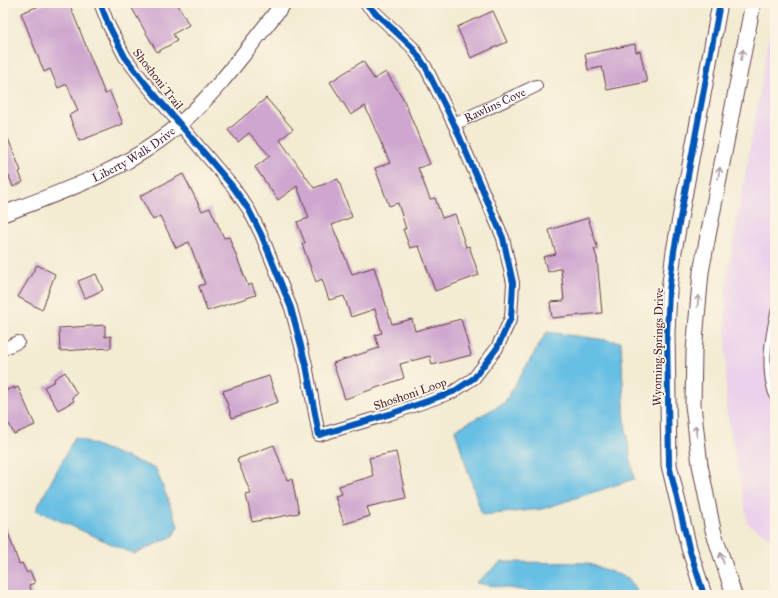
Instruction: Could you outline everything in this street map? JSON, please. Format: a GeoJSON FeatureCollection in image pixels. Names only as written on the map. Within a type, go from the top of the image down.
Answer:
{"type":"FeatureCollection","features":[{"type":"Feature","properties":{"kind":"street","name":"Shoshoni Trail"},"geometry":{"type":"LineString","coordinates":[[100,3],[109,26],[125,57],[180,124]]}},
{"type":"Feature","properties":{"kind":"street","name":"Liberty Walk Drive"},"geometry":{"type":"LineString","coordinates":[[3,214],[40,200],[116,167],[150,148],[180,124],[211,93],[284,3]]}},
{"type":"Feature","properties":{"kind":"street","name":"Shoshoni Loop"},"geometry":{"type":"LineString","coordinates":[[180,124],[233,187],[249,210],[262,234],[291,308],[306,365],[319,435],[390,414],[453,392],[474,378],[498,348],[511,318],[513,284],[502,238],[454,124],[425,66],[412,47],[365,3]]}},
{"type":"Feature","properties":{"kind":"street","name":"Wyoming Springs Drive"},"geometry":{"type":"LineString","coordinates":[[704,595],[689,548],[669,465],[669,291],[674,251],[720,3]]}},
{"type":"Feature","properties":{"kind":"street"},"geometry":{"type":"LineString","coordinates":[[734,595],[713,530],[700,464],[693,405],[694,351],[701,272],[753,3]]}},
{"type":"Feature","properties":{"kind":"street","name":"Rawlins Cove"},"geometry":{"type":"LineString","coordinates":[[454,124],[536,86]]}},
{"type":"Feature","properties":{"kind":"street"},"geometry":{"type":"LineString","coordinates":[[3,349],[18,342]]}},
{"type":"Feature","properties":{"kind":"lane"},"geometry":{"type":"LineString","coordinates":[[775,309],[769,333],[768,366],[772,395],[775,401]]}},
{"type":"Feature","properties":{"kind":"shaded area"},"geometry":{"type":"Polygon","coordinates":[[[775,4],[775,541],[748,524],[726,408],[726,284],[775,4]]]}},
{"type":"Feature","properties":{"kind":"water"},"geometry":{"type":"Polygon","coordinates":[[[547,332],[621,342],[625,424],[634,479],[542,509],[482,515],[455,430],[504,403],[547,332]]]}},
{"type":"Feature","properties":{"kind":"water"},"geometry":{"type":"Polygon","coordinates":[[[75,437],[156,469],[178,526],[173,536],[134,554],[36,510],[75,437]]]}},
{"type":"Feature","properties":{"kind":"water"},"geometry":{"type":"Polygon","coordinates":[[[501,562],[587,563],[628,578],[640,595],[554,595],[476,583],[501,562]]]}},
{"type":"Feature","properties":{"kind":"building"},"geometry":{"type":"Polygon","coordinates":[[[47,3],[69,3],[105,94],[110,92],[123,124],[79,141],[69,115],[78,111],[67,84],[58,88],[50,69],[44,72],[21,13],[47,3]]]}},
{"type":"Feature","properties":{"kind":"building"},"geometry":{"type":"Polygon","coordinates":[[[129,3],[148,3],[151,8],[160,3],[177,3],[189,25],[173,34],[177,41],[157,52],[129,3]]]}},
{"type":"Feature","properties":{"kind":"building"},"geometry":{"type":"Polygon","coordinates":[[[493,11],[507,42],[471,58],[457,27],[493,11]]]}},
{"type":"Feature","properties":{"kind":"building"},"geometry":{"type":"Polygon","coordinates":[[[635,44],[636,52],[640,51],[647,82],[607,90],[602,67],[588,70],[585,54],[635,44]]]}},
{"type":"Feature","properties":{"kind":"building"},"geometry":{"type":"Polygon","coordinates":[[[363,61],[374,79],[386,72],[403,98],[430,164],[418,168],[430,199],[435,198],[442,218],[455,214],[466,247],[469,246],[479,275],[435,291],[419,246],[410,248],[403,229],[406,229],[398,203],[389,206],[375,168],[390,163],[365,106],[351,115],[330,82],[363,61]]]}},
{"type":"Feature","properties":{"kind":"building"},"geometry":{"type":"Polygon","coordinates":[[[266,98],[293,129],[280,140],[314,188],[338,179],[352,217],[332,225],[352,274],[374,267],[392,324],[412,319],[415,331],[461,319],[471,355],[432,365],[430,356],[400,364],[404,378],[345,399],[333,363],[379,348],[375,335],[382,333],[375,309],[351,317],[344,296],[329,300],[322,279],[316,282],[302,244],[305,243],[297,222],[309,218],[297,186],[278,200],[255,167],[270,156],[249,133],[238,142],[228,130],[266,98]]]}},
{"type":"Feature","properties":{"kind":"building"},"geometry":{"type":"Polygon","coordinates":[[[3,126],[21,171],[19,172],[23,182],[13,187],[9,176],[3,178],[3,126]]]}},
{"type":"Feature","properties":{"kind":"building"},"geometry":{"type":"Polygon","coordinates":[[[183,174],[202,211],[210,208],[224,238],[229,237],[248,286],[252,284],[256,295],[207,311],[199,286],[205,284],[189,242],[176,248],[160,216],[153,220],[140,196],[183,174]]]}},
{"type":"Feature","properties":{"kind":"building"},"geometry":{"type":"Polygon","coordinates":[[[588,218],[598,249],[594,249],[597,258],[602,313],[552,318],[550,302],[564,301],[561,268],[548,272],[543,257],[556,254],[549,230],[588,218]]]}},
{"type":"Feature","properties":{"kind":"building"},"geometry":{"type":"Polygon","coordinates":[[[37,265],[55,274],[42,310],[18,297],[37,265]]]}},
{"type":"Feature","properties":{"kind":"building"},"geometry":{"type":"Polygon","coordinates":[[[96,274],[103,290],[85,298],[78,281],[96,274]]]}},
{"type":"Feature","properties":{"kind":"building"},"geometry":{"type":"Polygon","coordinates":[[[105,325],[105,337],[111,336],[111,348],[60,351],[59,328],[105,325]]]}},
{"type":"Feature","properties":{"kind":"building"},"geometry":{"type":"Polygon","coordinates":[[[65,372],[77,394],[72,397],[74,401],[58,410],[44,387],[55,381],[54,379],[65,372]]]}},
{"type":"Feature","properties":{"kind":"building"},"geometry":{"type":"Polygon","coordinates":[[[269,376],[278,402],[232,418],[223,391],[269,376]]]}},
{"type":"Feature","properties":{"kind":"building"},"geometry":{"type":"Polygon","coordinates":[[[14,387],[14,389],[18,387],[35,425],[14,434],[9,424],[3,426],[3,392],[14,387]]]}},
{"type":"Feature","properties":{"kind":"building"},"geometry":{"type":"Polygon","coordinates":[[[274,445],[287,480],[292,479],[299,513],[252,522],[246,495],[251,494],[237,459],[274,445]]]}},
{"type":"Feature","properties":{"kind":"building"},"geometry":{"type":"Polygon","coordinates":[[[396,452],[406,498],[367,507],[370,516],[344,524],[335,496],[342,494],[339,486],[373,476],[369,458],[396,452]]]}},
{"type":"Feature","properties":{"kind":"building"},"geometry":{"type":"Polygon","coordinates":[[[3,524],[5,524],[19,564],[22,563],[27,573],[30,571],[35,583],[29,585],[33,595],[3,595],[3,524]]]}},
{"type":"Feature","properties":{"kind":"cycle path"},"geometry":{"type":"LineString","coordinates":[[100,3],[109,26],[125,57],[145,83],[233,187],[249,210],[261,234],[291,308],[306,365],[319,435],[390,414],[453,392],[474,378],[497,348],[511,318],[513,283],[503,238],[454,124],[425,66],[412,47],[365,3]]}},
{"type":"Feature","properties":{"kind":"cycle path"},"geometry":{"type":"LineString","coordinates":[[704,595],[689,548],[669,465],[667,333],[669,291],[674,251],[720,3]]}}]}
